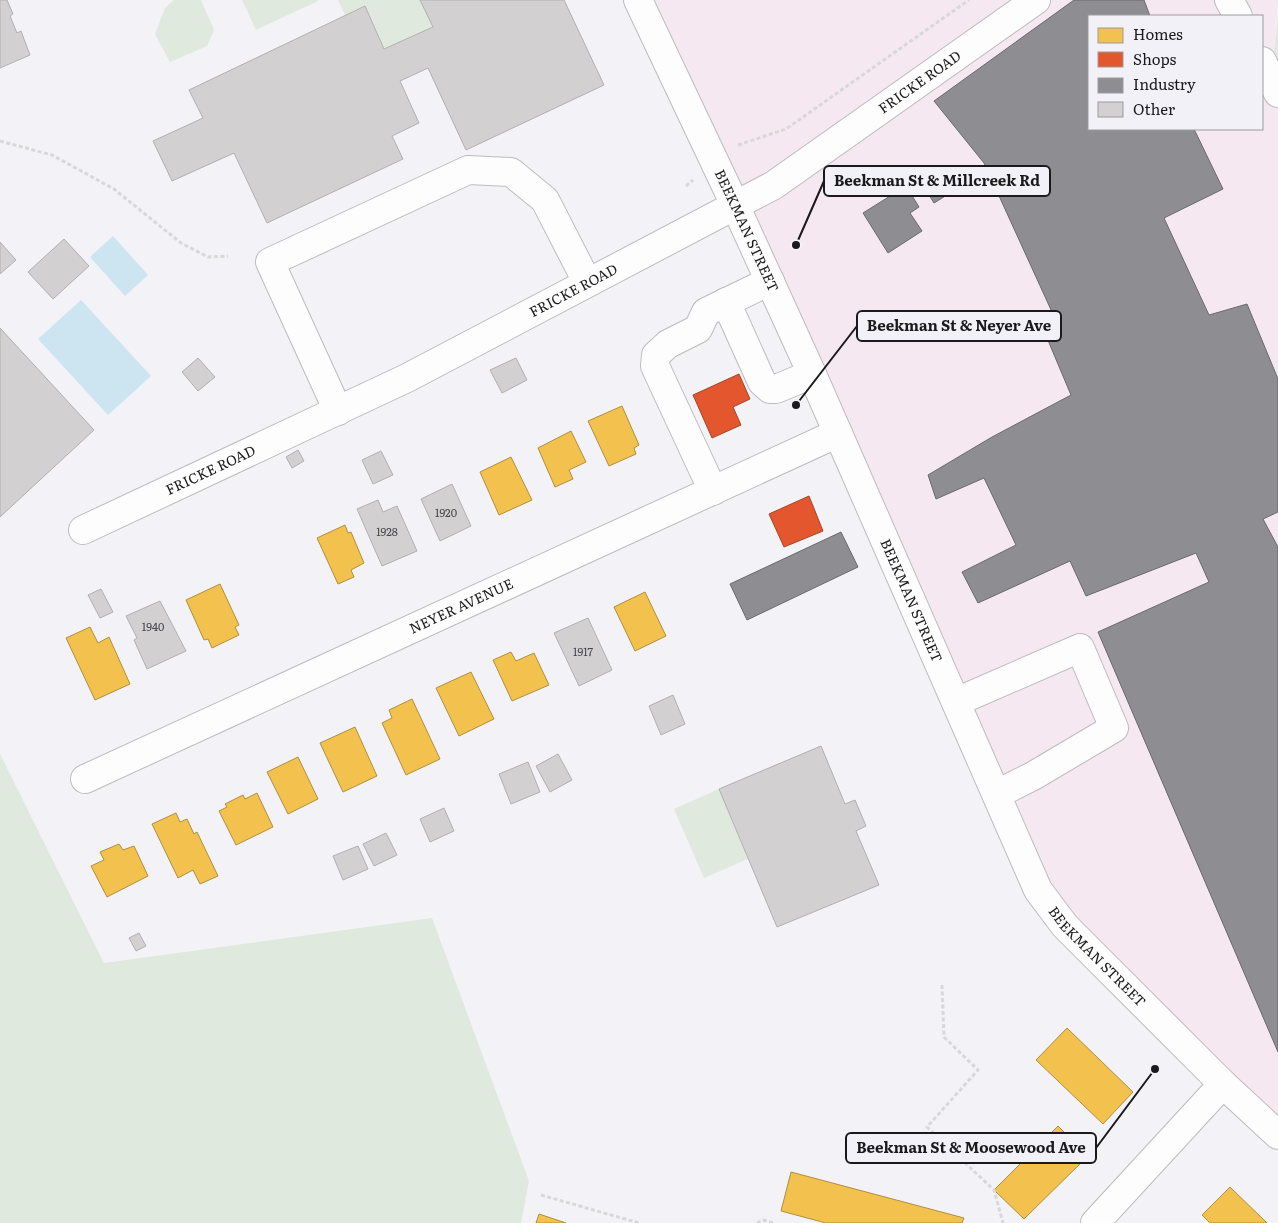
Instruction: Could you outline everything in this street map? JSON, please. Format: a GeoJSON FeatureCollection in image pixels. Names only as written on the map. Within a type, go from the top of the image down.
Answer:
{"type":"FeatureCollection","features":[{"type":"Feature","properties":{"kind":"street","name":"BEEKMAN STREET"},"geometry":{"type":"LineString","coordinates":[[638,0],[736,205],[812,374],[1038,890],[1065,926],[1223,1084],[1278,1136]]}},
{"type":"Feature","properties":{"kind":"street","name":"FRICKE ROAD"},"geometry":{"type":"LineString","coordinates":[[83,530],[407,378],[774,185],[1036,0]]}},
{"type":"Feature","properties":{"kind":"street"},"geometry":{"type":"LineString","coordinates":[[1229,0],[1237,15]]}},
{"type":"Feature","properties":{"kind":"street"},"geometry":{"type":"LineString","coordinates":[[1263,63],[1278,94]]}},
{"type":"Feature","properties":{"kind":"street"},"geometry":{"type":"LineString","coordinates":[[338,411],[270,262],[468,170],[511,172],[545,200],[587,282]]}},
{"type":"Feature","properties":{"kind":"street"},"geometry":{"type":"LineString","coordinates":[[713,491],[655,366],[656,355],[668,344],[698,330],[706,312],[770,281]]}},
{"type":"Feature","properties":{"kind":"street"},"geometry":{"type":"LineString","coordinates":[[726,302],[762,382],[770,390],[812,374]]}},
{"type":"Feature","properties":{"kind":"street","name":"NEYER AVENUE"},"geometry":{"type":"LineString","coordinates":[[85,779],[838,433]]}},
{"type":"Feature","properties":{"kind":"street"},"geometry":{"type":"LineString","coordinates":[[956,702],[1080,648],[1114,728],[1033,776],[997,794]]}},
{"type":"Feature","properties":{"kind":"street"},"geometry":{"type":"LineString","coordinates":[[1095,1223],[1223,1084]]}},
{"type":"Feature","properties":{"kind":"path"},"geometry":{"type":"LineString","coordinates":[[736,146],[786,129],[968,0]]}},
{"type":"Feature","properties":{"kind":"path"},"geometry":{"type":"LineString","coordinates":[[0,141],[52,155],[114,189],[181,243],[208,257],[228,256]]}},
{"type":"Feature","properties":{"kind":"path"},"geometry":{"type":"LineString","coordinates":[[942,985],[944,1037],[978,1070],[927,1127],[994,1190],[1003,1223]]}},
{"type":"Feature","properties":{"kind":"path"},"geometry":{"type":"LineString","coordinates":[[541,1195],[639,1223]]}},
{"type":"Feature","properties":{"kind":"path"},"geometry":{"type":"LineString","coordinates":[[757,1223],[763,1220],[774,1223]]}},
{"type":"Feature","properties":{"kind":"shaded area"},"geometry":{"type":"Polygon","coordinates":[[[174,0],[201,0],[214,30],[207,46],[170,62],[155,34],[165,8],[174,0]]]}},
{"type":"Feature","properties":{"kind":"shaded area"},"geometry":{"type":"Polygon","coordinates":[[[242,0],[317,0],[318,1],[256,30],[242,0]]]}},
{"type":"Feature","properties":{"kind":"shaded area"},"geometry":{"type":"Polygon","coordinates":[[[338,0],[420,0],[433,27],[384,49],[365,6],[345,15],[338,0]]]}},
{"type":"Feature","properties":{"kind":"shaded area"},"geometry":{"type":"Polygon","coordinates":[[[638,0],[1278,0],[1271,79],[1278,93],[1278,1135],[1065,926],[638,0]]]}},
{"type":"Feature","properties":{"kind":"shaded area"},"geometry":{"type":"Polygon","coordinates":[[[1278,14],[1278,93],[1271,79],[1278,14]]]}},
{"type":"Feature","properties":{"kind":"shaded area"},"geometry":{"type":"Polygon","coordinates":[[[0,754],[104,963],[432,918],[529,1181],[521,1223],[0,1223],[0,754]]]}},
{"type":"Feature","properties":{"kind":"shaded area"},"geometry":{"type":"Polygon","coordinates":[[[719,789],[748,859],[704,878],[674,809],[719,789]]]}},
{"type":"Feature","properties":{"kind":"water"},"geometry":{"type":"Polygon","coordinates":[[[113,236],[148,275],[125,296],[90,257],[113,236]]]}},
{"type":"Feature","properties":{"kind":"water"},"geometry":{"type":"Polygon","coordinates":[[[81,300],[151,376],[108,415],[38,339],[81,300]]]}},
{"type":"Feature","properties":{"kind":"building: Homes"},"geometry":{"type":"Polygon","coordinates":[[[622,406],[639,445],[634,448],[636,454],[609,466],[588,421],[622,406]]]}},
{"type":"Feature","properties":{"kind":"building: Homes"},"geometry":{"type":"Polygon","coordinates":[[[571,431],[586,462],[569,470],[573,479],[555,487],[538,448],[571,431]]]}},
{"type":"Feature","properties":{"kind":"building: Homes"},"geometry":{"type":"Polygon","coordinates":[[[511,457],[532,500],[499,515],[480,472],[511,457]]]}},
{"type":"Feature","properties":{"kind":"building: Homes"},"geometry":{"type":"Polygon","coordinates":[[[345,525],[348,533],[351,532],[364,563],[351,570],[354,577],[338,584],[317,538],[345,525]]]}},
{"type":"Feature","properties":{"kind":"building: Homes"},"geometry":{"type":"Polygon","coordinates":[[[220,584],[239,625],[235,627],[239,635],[212,648],[208,639],[204,640],[186,600],[220,584]]]}},
{"type":"Feature","properties":{"kind":"building: Homes"},"geometry":{"type":"Polygon","coordinates":[[[645,592],[666,636],[635,651],[614,607],[645,592]]]}},
{"type":"Feature","properties":{"kind":"building: Homes"},"geometry":{"type":"Polygon","coordinates":[[[90,627],[98,643],[109,637],[130,684],[95,700],[66,638],[90,627]]]}},
{"type":"Feature","properties":{"kind":"building: Homes"},"geometry":{"type":"Polygon","coordinates":[[[511,652],[516,661],[534,653],[549,685],[512,701],[493,660],[511,652]]]}},
{"type":"Feature","properties":{"kind":"building: Homes"},"geometry":{"type":"Polygon","coordinates":[[[471,672],[494,719],[459,736],[436,688],[471,672]]]}},
{"type":"Feature","properties":{"kind":"building: Homes"},"geometry":{"type":"Polygon","coordinates":[[[412,699],[440,759],[406,775],[382,723],[392,718],[389,710],[412,699]]]}},
{"type":"Feature","properties":{"kind":"building: Homes"},"geometry":{"type":"Polygon","coordinates":[[[355,727],[377,776],[343,792],[320,743],[355,727]]]}},
{"type":"Feature","properties":{"kind":"building: Homes"},"geometry":{"type":"Polygon","coordinates":[[[298,757],[318,799],[288,814],[267,772],[298,757]]]}},
{"type":"Feature","properties":{"kind":"building: Homes"},"geometry":{"type":"Polygon","coordinates":[[[257,793],[273,827],[236,845],[219,811],[227,807],[225,804],[243,795],[245,799],[257,793]]]}},
{"type":"Feature","properties":{"kind":"building: Homes"},"geometry":{"type":"Polygon","coordinates":[[[176,813],[180,822],[187,819],[194,834],[197,832],[218,876],[200,884],[193,870],[178,878],[152,824],[176,813]]]}},
{"type":"Feature","properties":{"kind":"building: Homes"},"geometry":{"type":"Polygon","coordinates":[[[119,844],[123,850],[134,846],[148,876],[107,897],[91,866],[104,860],[100,852],[119,844]]]}},
{"type":"Feature","properties":{"kind":"building: Homes"},"geometry":{"type":"Polygon","coordinates":[[[1067,1028],[1133,1092],[1103,1124],[1036,1060],[1067,1028]]]}},
{"type":"Feature","properties":{"kind":"building: Homes"},"geometry":{"type":"Polygon","coordinates":[[[1058,1126],[1088,1156],[1024,1219],[994,1190],[1058,1126]]]}},
{"type":"Feature","properties":{"kind":"building: Homes"},"geometry":{"type":"Polygon","coordinates":[[[791,1172],[964,1218],[962,1223],[826,1223],[781,1211],[791,1172]]]}},
{"type":"Feature","properties":{"kind":"building: Homes"},"geometry":{"type":"Polygon","coordinates":[[[1230,1187],[1267,1223],[1210,1223],[1202,1215],[1230,1187]]]}},
{"type":"Feature","properties":{"kind":"building: Homes"},"geometry":{"type":"Polygon","coordinates":[[[539,1214],[566,1223],[536,1223],[539,1214]]]}},
{"type":"Feature","properties":{"kind":"building: Shops"},"geometry":{"type":"Polygon","coordinates":[[[739,374],[750,399],[733,407],[741,425],[712,438],[693,395],[739,374]]]}},
{"type":"Feature","properties":{"kind":"building: Shops"},"geometry":{"type":"Polygon","coordinates":[[[809,496],[823,531],[784,547],[769,514],[809,496]]]}},
{"type":"Feature","properties":{"kind":"building: Industry"},"geometry":{"type":"Polygon","coordinates":[[[1074,0],[1144,0],[1150,15],[1088,15],[1088,130],[1194,130],[1223,189],[1164,218],[1209,315],[1247,304],[1278,379],[1278,512],[1263,519],[1278,547],[1278,1052],[1098,632],[1209,582],[1196,553],[1086,596],[1070,561],[978,603],[962,572],[1016,545],[984,478],[936,499],[928,475],[992,437],[1071,395],[1039,319],[1052,312],[984,163],[934,101],[1074,0]]]}},
{"type":"Feature","properties":{"kind":"building: Industry"},"geometry":{"type":"Polygon","coordinates":[[[940,182],[947,195],[934,203],[926,190],[940,182]]]}},
{"type":"Feature","properties":{"kind":"building: Industry"},"geometry":{"type":"Polygon","coordinates":[[[906,186],[919,207],[910,213],[922,231],[888,253],[863,213],[906,186]]]}},
{"type":"Feature","properties":{"kind":"building: Industry"},"geometry":{"type":"Polygon","coordinates":[[[841,532],[858,567],[747,620],[730,584],[841,532]]]}},
{"type":"Feature","properties":{"kind":"building: Other"},"geometry":{"type":"Polygon","coordinates":[[[0,0],[7,0],[13,14],[10,16],[17,33],[21,31],[30,55],[0,68],[0,0]]]}},
{"type":"Feature","properties":{"kind":"building: Other"},"geometry":{"type":"Polygon","coordinates":[[[420,0],[564,0],[604,85],[466,150],[428,68],[400,81],[419,123],[392,136],[403,159],[267,223],[234,153],[172,181],[153,141],[203,118],[189,90],[365,6],[384,49],[433,27],[420,0]]]}},
{"type":"Feature","properties":{"kind":"building: Other"},"geometry":{"type":"Polygon","coordinates":[[[64,239],[89,266],[53,299],[28,272],[64,239]]]}},
{"type":"Feature","properties":{"kind":"building: Other"},"geometry":{"type":"Polygon","coordinates":[[[0,242],[16,260],[0,274],[0,242]]]}},
{"type":"Feature","properties":{"kind":"building: Other"},"geometry":{"type":"Polygon","coordinates":[[[0,328],[94,430],[0,517],[0,328]]]}},
{"type":"Feature","properties":{"kind":"building: Other"},"geometry":{"type":"Polygon","coordinates":[[[198,358],[215,377],[198,391],[182,372],[198,358]]]}},
{"type":"Feature","properties":{"kind":"building: Other"},"geometry":{"type":"Polygon","coordinates":[[[516,358],[527,380],[502,393],[490,370],[516,358]]]}},
{"type":"Feature","properties":{"kind":"building: Other"},"geometry":{"type":"Polygon","coordinates":[[[298,450],[304,461],[292,468],[286,457],[298,450]]]}},
{"type":"Feature","properties":{"kind":"building: Other"},"geometry":{"type":"Polygon","coordinates":[[[381,451],[393,475],[373,484],[362,460],[381,451]]]}},
{"type":"Feature","properties":{"kind":"building: Other"},"geometry":{"type":"Polygon","coordinates":[[[452,484],[471,526],[440,541],[421,499],[452,484]]]}},
{"type":"Feature","properties":{"kind":"building: Other"},"geometry":{"type":"Polygon","coordinates":[[[378,500],[383,512],[397,506],[417,551],[382,566],[357,509],[378,500]]]}},
{"type":"Feature","properties":{"kind":"building: Other"},"geometry":{"type":"Polygon","coordinates":[[[101,589],[113,612],[100,618],[88,595],[101,589]]]}},
{"type":"Feature","properties":{"kind":"building: Other"},"geometry":{"type":"Polygon","coordinates":[[[160,601],[186,651],[147,669],[134,640],[137,638],[126,616],[160,601]]]}},
{"type":"Feature","properties":{"kind":"building: Other"},"geometry":{"type":"Polygon","coordinates":[[[588,618],[612,670],[579,686],[554,633],[588,618]]]}},
{"type":"Feature","properties":{"kind":"building: Other"},"geometry":{"type":"Polygon","coordinates":[[[673,695],[685,724],[661,735],[649,706],[673,695]]]}},
{"type":"Feature","properties":{"kind":"building: Other"},"geometry":{"type":"Polygon","coordinates":[[[821,746],[845,804],[855,800],[866,826],[856,831],[879,885],[777,927],[719,789],[821,746]]]}},
{"type":"Feature","properties":{"kind":"building: Other"},"geometry":{"type":"Polygon","coordinates":[[[558,754],[572,780],[550,792],[536,766],[558,754]]]}},
{"type":"Feature","properties":{"kind":"building: Other"},"geometry":{"type":"Polygon","coordinates":[[[528,762],[540,792],[511,804],[499,774],[528,762]]]}},
{"type":"Feature","properties":{"kind":"building: Other"},"geometry":{"type":"Polygon","coordinates":[[[444,808],[454,831],[430,842],[420,819],[444,808]]]}},
{"type":"Feature","properties":{"kind":"building: Other"},"geometry":{"type":"Polygon","coordinates":[[[386,833],[397,855],[374,866],[363,844],[386,833]]]}},
{"type":"Feature","properties":{"kind":"building: Other"},"geometry":{"type":"Polygon","coordinates":[[[358,846],[368,869],[343,880],[333,856],[358,846]]]}},
{"type":"Feature","properties":{"kind":"building: Other"},"geometry":{"type":"Polygon","coordinates":[[[139,933],[146,946],[136,951],[129,938],[139,933]]]}},
{"type":"Feature","properties":{"kind":"place","name":"Beekman St & Millcreek Rd"},"geometry":{"type":"Point","coordinates":[796,245]}},
{"type":"Feature","properties":{"kind":"place","name":"Beekman St & Neyer Ave"},"geometry":{"type":"Point","coordinates":[796,405]}},
{"type":"Feature","properties":{"kind":"place","name":"Beekman St & Moosewood Ave"},"geometry":{"type":"Point","coordinates":[1155,1069]}}]}
